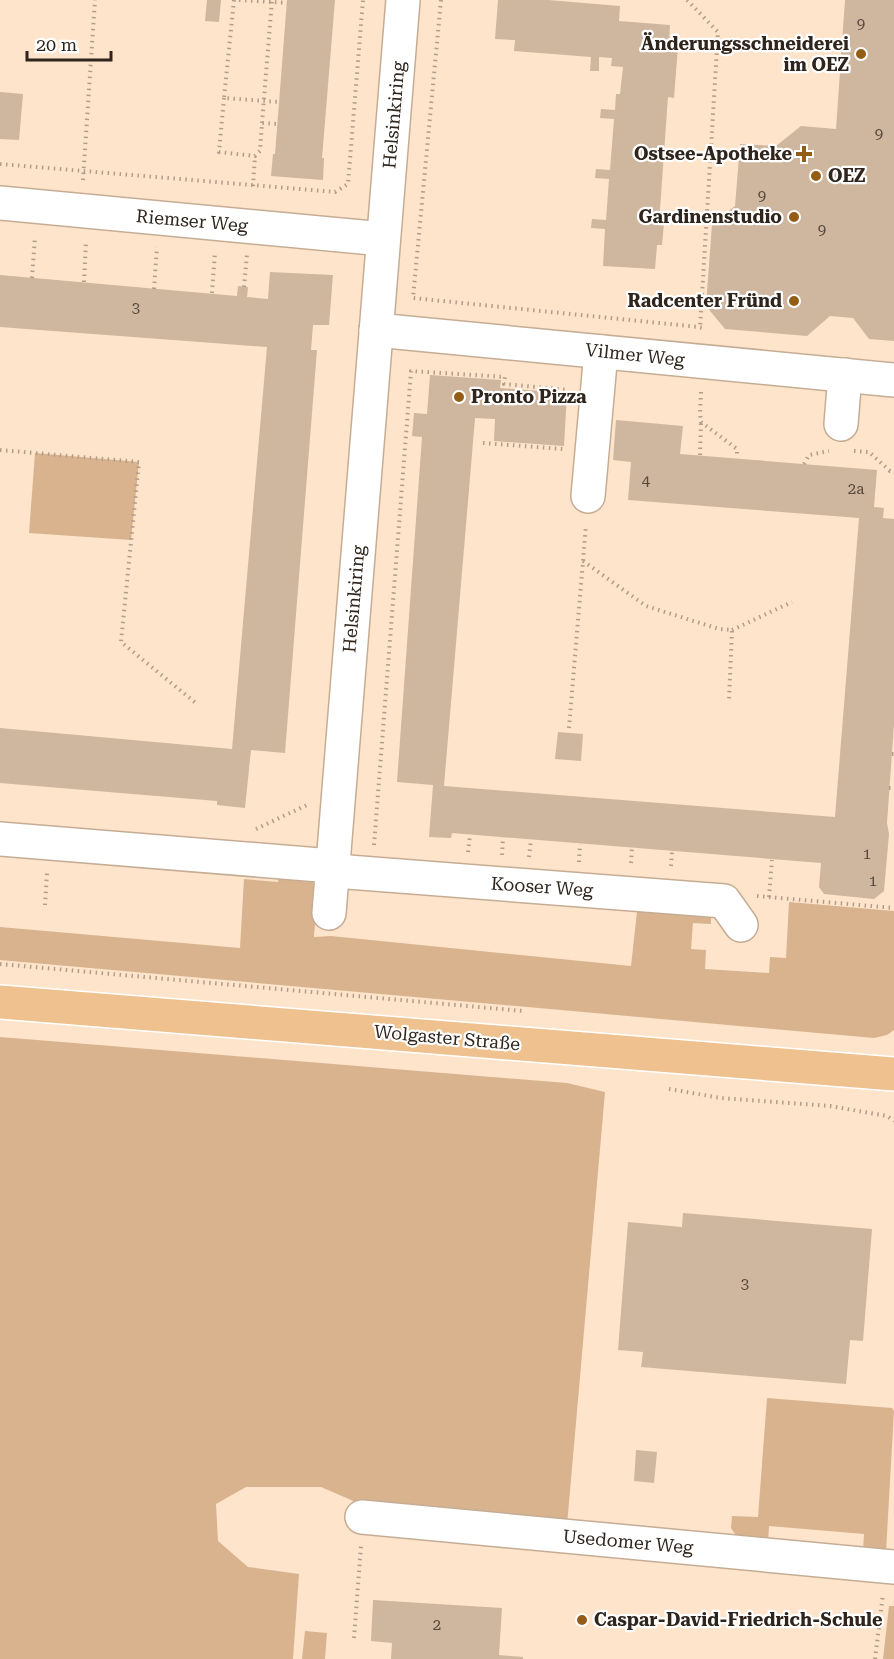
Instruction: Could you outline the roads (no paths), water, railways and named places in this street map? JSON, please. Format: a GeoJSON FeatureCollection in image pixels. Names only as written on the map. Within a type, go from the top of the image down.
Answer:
{"type":"FeatureCollection","features":[{"type":"Feature","properties":{"kind":"main road","name":"Wolgaster Straße"},"geometry":{"type":"LineString","coordinates":[[0,1002],[894,1074]]}},
{"type":"Feature","properties":{"kind":"street","name":"Helsinkiring"},"geometry":{"type":"LineString","coordinates":[[329,913],[403,0]]}},
{"type":"Feature","properties":{"kind":"street","name":"Riemser Weg"},"geometry":{"type":"LineString","coordinates":[[0,203],[79,225],[383,238]]}},
{"type":"Feature","properties":{"kind":"street","name":"Vilmer Weg"},"geometry":{"type":"LineString","coordinates":[[376,330],[601,352],[707,346],[845,375],[894,380]]}},
{"type":"Feature","properties":{"kind":"street"},"geometry":{"type":"LineString","coordinates":[[588,496],[601,352]]}},
{"type":"Feature","properties":{"kind":"street"},"geometry":{"type":"LineString","coordinates":[[842,441],[845,375]]}},
{"type":"Feature","properties":{"kind":"street"},"geometry":{"type":"LineString","coordinates":[[0,839],[332,866]]}},
{"type":"Feature","properties":{"kind":"street","name":"Kooser Weg"},"geometry":{"type":"LineString","coordinates":[[332,866],[348,872],[724,901],[744,910]]}},
{"type":"Feature","properties":{"kind":"street","name":"Usedomer Weg"},"geometry":{"type":"LineString","coordinates":[[362,1517],[890,1566]]}},
{"type":"Feature","properties":{"kind":"place","name":"Änderungsschneiderei im OEZ"},"geometry":{"type":"Point","coordinates":[861,54]}},
{"type":"Feature","properties":{"kind":"place","name":"Ostsee-Apotheke"},"geometry":{"type":"Point","coordinates":[804,154]}},
{"type":"Feature","properties":{"kind":"place","name":"OEZ"},"geometry":{"type":"Point","coordinates":[816,176]}},
{"type":"Feature","properties":{"kind":"place","name":"Gardinenstudio"},"geometry":{"type":"Point","coordinates":[794,217]}},
{"type":"Feature","properties":{"kind":"place","name":"Radcenter Fründ"},"geometry":{"type":"Point","coordinates":[794,301]}},
{"type":"Feature","properties":{"kind":"place","name":"Pronto Pizza"},"geometry":{"type":"Point","coordinates":[459,397]}},
{"type":"Feature","properties":{"kind":"place","name":"Caspar-David-Friedrich-Schule"},"geometry":{"type":"Point","coordinates":[582,1620]}}]}
